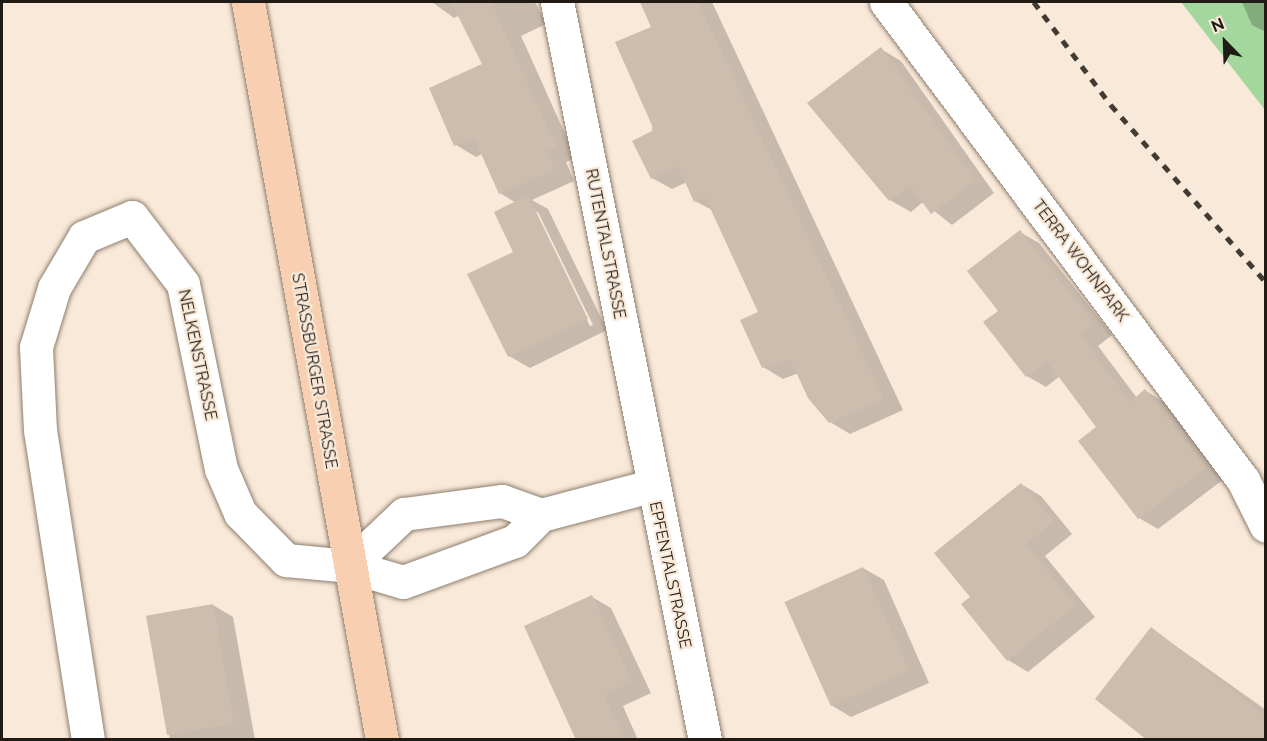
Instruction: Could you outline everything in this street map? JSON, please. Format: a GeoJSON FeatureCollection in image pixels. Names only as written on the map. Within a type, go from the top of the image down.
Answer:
{"type":"FeatureCollection","features":[{"type":"Feature","properties":{"kind":"main road","name":"STRASSBURGER STRASSE"},"geometry":{"type":"LineString","coordinates":[[248,2],[382,740]]}},
{"type":"Feature","properties":{"kind":"street","name":"RUTENTALSTRASSE"},"geometry":{"type":"LineString","coordinates":[[557,2],[651,486]]}},
{"type":"Feature","properties":{"kind":"street","name":"TERRA WOHNPARK"},"geometry":{"type":"LineString","coordinates":[[886,2],[1243,480],[1266,526]]}},
{"type":"Feature","properties":{"kind":"street","name":"NELKENSTRASSE"},"geometry":{"type":"LineString","coordinates":[[88,740],[40,430],[36,346],[54,288],[84,237],[132,217],[183,284],[221,469],[240,513],[286,560],[349,566]]}},
{"type":"Feature","properties":{"kind":"street","name":"EPFENTALSTRASSE"},"geometry":{"type":"LineString","coordinates":[[541,515],[651,486],[705,740]]}},
{"type":"Feature","properties":{"kind":"street"},"geometry":{"type":"LineString","coordinates":[[501,501],[541,515],[515,541],[403,582],[349,566],[404,514],[501,501]]}},
{"type":"Feature","properties":{"kind":"green space"},"geometry":{"type":"Polygon","coordinates":[[[1181,2],[1265,2],[1265,110],[1181,2]]]}},
{"type":"Feature","properties":{"kind":"building"},"geometry":{"type":"Polygon","coordinates":[[[451,2],[491,2],[556,147],[547,151],[555,170],[499,194],[474,138],[454,146],[429,88],[482,64],[451,2]]]}},
{"type":"Feature","properties":{"kind":"building"},"geometry":{"type":"Polygon","coordinates":[[[640,2],[698,2],[884,399],[829,423],[808,398],[790,359],[762,368],[740,320],[758,312],[705,197],[694,202],[678,166],[651,179],[632,141],[654,130],[615,42],[651,27],[640,2]]]}},
{"type":"Feature","properties":{"kind":"building"},"geometry":{"type":"Polygon","coordinates":[[[881,47],[975,181],[931,214],[910,186],[889,201],[807,103],[881,47]]]}},
{"type":"Feature","properties":{"kind":"building"},"geometry":{"type":"Polygon","coordinates":[[[528,195],[588,319],[508,357],[467,274],[513,252],[494,212],[528,195]]]}},
{"type":"Feature","properties":{"kind":"building"},"geometry":{"type":"Polygon","coordinates":[[[1020,230],[1094,324],[1080,334],[1130,402],[1145,389],[1206,468],[1138,519],[1078,441],[1096,427],[1047,361],[1026,377],[983,322],[998,311],[967,271],[1020,230]]]}},
{"type":"Feature","properties":{"kind":"building"},"geometry":{"type":"Polygon","coordinates":[[[1021,483],[1053,522],[1026,544],[1075,605],[1007,661],[961,604],[970,597],[934,553],[1021,483]]]}},
{"type":"Feature","properties":{"kind":"building"},"geometry":{"type":"Polygon","coordinates":[[[863,567],[909,671],[831,706],[784,602],[863,567]]]}},
{"type":"Feature","properties":{"kind":"building"},"geometry":{"type":"Polygon","coordinates":[[[592,595],[632,682],[604,695],[624,740],[576,740],[524,626],[592,595]]]}},
{"type":"Feature","properties":{"kind":"building"},"geometry":{"type":"Polygon","coordinates":[[[213,604],[234,723],[167,735],[146,616],[213,604]]]}},
{"type":"Feature","properties":{"kind":"building"},"geometry":{"type":"Polygon","coordinates":[[[1151,627],[1266,716],[1266,740],[1147,740],[1095,699],[1151,627]]]}},
{"type":"Feature","properties":{"kind":"railway"},"geometry":{"type":"LineString","coordinates":[[1034,2],[1111,105],[1266,282]]}}]}
